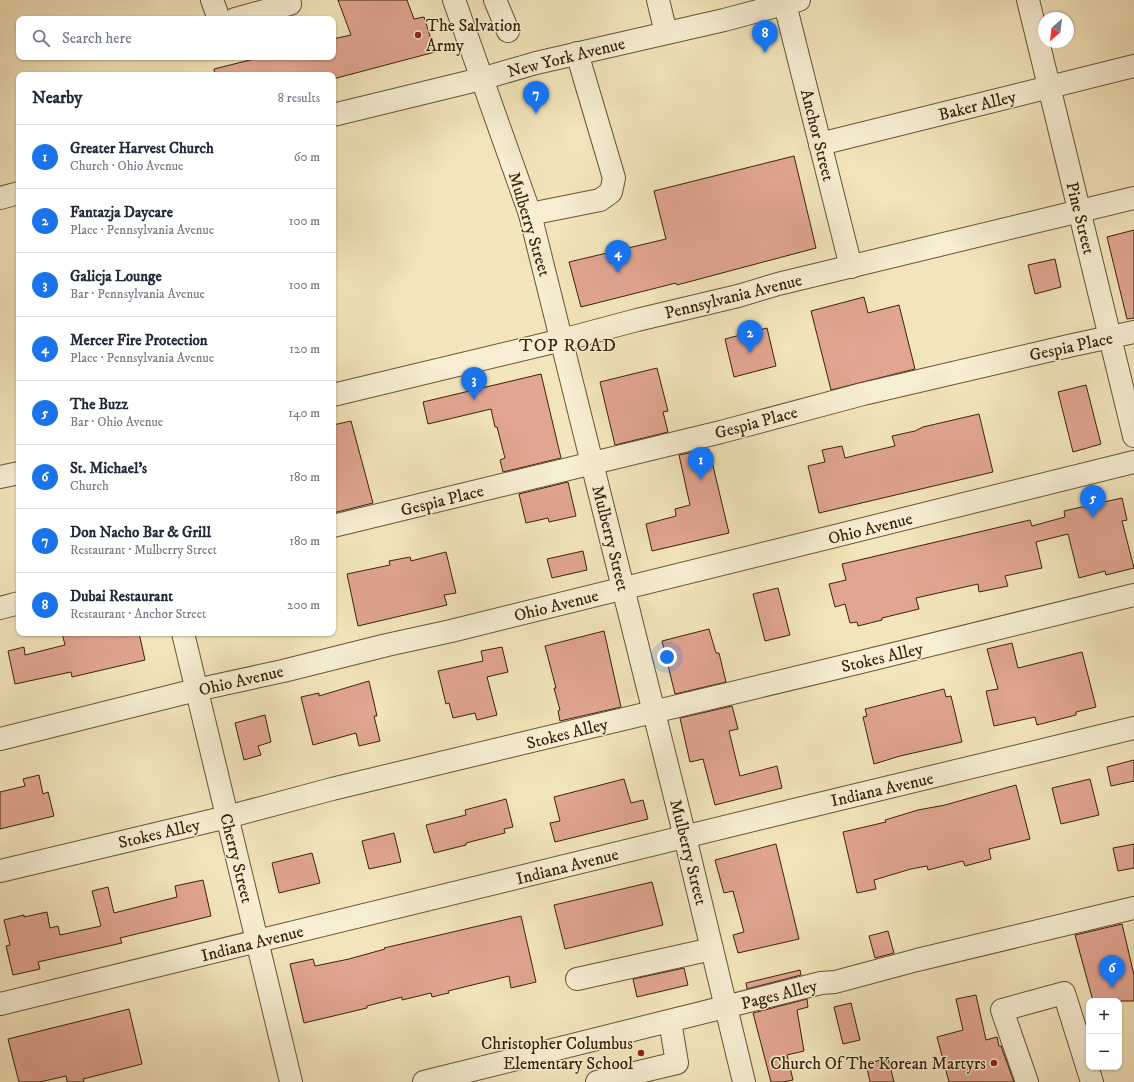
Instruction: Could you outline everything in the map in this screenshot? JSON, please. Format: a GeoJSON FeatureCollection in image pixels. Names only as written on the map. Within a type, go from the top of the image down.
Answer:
{"type":"FeatureCollection","features":[{"type":"Feature","properties":{"kind":"street"},"geometry":{"type":"LineString","coordinates":[[212,0],[218,16]]}},
{"type":"Feature","properties":{"kind":"street"},"geometry":{"type":"LineString","coordinates":[[246,16],[290,4],[289,0]]}},
{"type":"Feature","properties":{"kind":"street","name":"Mulberry Street"},"geometry":{"type":"LineString","coordinates":[[454,0],[530,214],[685,837],[744,1082]]}},
{"type":"Feature","properties":{"kind":"street"},"geometry":{"type":"LineString","coordinates":[[495,0],[508,32]]}},
{"type":"Feature","properties":{"kind":"street"},"geometry":{"type":"LineString","coordinates":[[658,0],[666,33]]}},
{"type":"Feature","properties":{"kind":"street","name":"Pine Street"},"geometry":{"type":"LineString","coordinates":[[1028,0],[1134,436]]}},
{"type":"Feature","properties":{"kind":"street","name":"New York Avenue"},"geometry":{"type":"LineString","coordinates":[[336,114],[481,79],[536,63],[666,33],[750,6],[792,2]]}},
{"type":"Feature","properties":{"kind":"street","name":"Anchor Street"},"geometry":{"type":"LineString","coordinates":[[792,2],[820,144],[851,267]]}},
{"type":"Feature","properties":{"kind":"street"},"geometry":{"type":"LineString","coordinates":[[530,214],[600,200],[611,192],[614,178],[577,54]]}},
{"type":"Feature","properties":{"kind":"street","name":"Baker Alley"},"geometry":{"type":"LineString","coordinates":[[820,144],[1134,66]]}},
{"type":"Feature","properties":{"kind":"street"},"geometry":{"type":"LineString","coordinates":[[0,198],[16,195]]}},
{"type":"Feature","properties":{"kind":"street","name":"Pennsylvania Avenue"},"geometry":{"type":"LineString","coordinates":[[336,393],[562,340],[637,320],[738,296],[778,284],[1134,198]]}},
{"type":"Feature","properties":{"kind":"street","name":"Gespia Place"},"geometry":{"type":"LineString","coordinates":[[336,525],[721,432],[863,394],[1134,332]]}},
{"type":"Feature","properties":{"kind":"street","name":"Ohio Avenue"},"geometry":{"type":"LineString","coordinates":[[0,740],[196,690],[451,631],[1134,462]]}},
{"type":"Feature","properties":{"kind":"street"},"geometry":{"type":"LineString","coordinates":[[0,477],[16,474]]}},
{"type":"Feature","properties":{"kind":"street","name":"Stokes Alley"},"geometry":{"type":"LineString","coordinates":[[0,871],[227,817],[340,788],[1134,595]]}},
{"type":"Feature","properties":{"kind":"street"},"geometry":{"type":"LineString","coordinates":[[0,608],[16,604]]}},
{"type":"Feature","properties":{"kind":"street","name":"Cherry Street"},"geometry":{"type":"LineString","coordinates":[[184,636],[291,1082]]}},
{"type":"Feature","properties":{"kind":"street","name":"Indiana Avenue"},"geometry":{"type":"LineString","coordinates":[[0,1004],[1134,728]]}},
{"type":"Feature","properties":{"kind":"street","name":"Pages Alley"},"geometry":{"type":"LineString","coordinates":[[435,1081],[821,983],[835,982],[918,960],[1134,908]]}},
{"type":"Feature","properties":{"kind":"street"},"geometry":{"type":"LineString","coordinates":[[577,979],[712,949]]}},
{"type":"Feature","properties":{"kind":"street"},"geometry":{"type":"LineString","coordinates":[[1027,1082],[1002,1010],[1064,993],[1092,1082]]}},
{"type":"Feature","properties":{"kind":"street"},"geometry":{"type":"LineString","coordinates":[[597,1082],[677,1064],[670,1022]]}},
{"type":"Feature","properties":{"kind":"building"},"geometry":{"type":"Polygon","coordinates":[[[338,0],[407,0],[414,19],[424,17],[435,52],[336,78],[336,72],[214,72],[214,69],[250,60],[336,60],[336,38],[351,35],[338,0]]]}},
{"type":"Feature","properties":{"kind":"building"},"geometry":{"type":"Polygon","coordinates":[[[794,156],[816,248],[677,285],[676,283],[581,307],[569,262],[666,239],[654,191],[794,156]]]}},
{"type":"Feature","properties":{"kind":"building"},"geometry":{"type":"Polygon","coordinates":[[[1134,230],[1134,318],[1127,319],[1107,237],[1134,230]]]}},
{"type":"Feature","properties":{"kind":"building"},"geometry":{"type":"Polygon","coordinates":[[[1055,259],[1061,287],[1035,294],[1028,265],[1055,259]]]}},
{"type":"Feature","properties":{"kind":"building"},"geometry":{"type":"Polygon","coordinates":[[[864,297],[868,313],[899,305],[915,369],[831,390],[811,311],[864,297]]]}},
{"type":"Feature","properties":{"kind":"building"},"geometry":{"type":"Polygon","coordinates":[[[767,328],[776,366],[734,377],[725,339],[767,328]]]}},
{"type":"Feature","properties":{"kind":"building"},"geometry":{"type":"Polygon","coordinates":[[[657,368],[668,411],[663,412],[668,432],[615,445],[600,382],[657,368]]]}},
{"type":"Feature","properties":{"kind":"building"},"geometry":{"type":"Polygon","coordinates":[[[541,374],[561,458],[503,472],[500,460],[505,458],[491,409],[428,424],[423,402],[541,374]]]}},
{"type":"Feature","properties":{"kind":"building"},"geometry":{"type":"Polygon","coordinates":[[[1086,385],[1101,444],[1073,452],[1058,392],[1086,385]]]}},
{"type":"Feature","properties":{"kind":"building"},"geometry":{"type":"Polygon","coordinates":[[[979,414],[993,472],[819,513],[808,466],[825,462],[822,450],[842,446],[845,458],[895,446],[892,436],[979,414]]]}},
{"type":"Feature","properties":{"kind":"building"},"geometry":{"type":"Polygon","coordinates":[[[351,421],[373,503],[336,512],[336,424],[351,421]]]}},
{"type":"Feature","properties":{"kind":"building"},"geometry":{"type":"Polygon","coordinates":[[[709,449],[729,533],[652,551],[646,524],[676,516],[675,509],[690,505],[679,455],[709,449]]]}},
{"type":"Feature","properties":{"kind":"building"},"geometry":{"type":"Polygon","coordinates":[[[568,482],[576,516],[549,522],[548,518],[526,523],[519,494],[568,482]]]}},
{"type":"Feature","properties":{"kind":"building"},"geometry":{"type":"Polygon","coordinates":[[[1122,498],[1127,520],[1122,521],[1134,568],[1106,575],[1105,571],[1079,578],[1068,534],[1036,542],[1042,568],[1005,576],[1008,586],[979,592],[978,584],[916,598],[919,609],[882,618],[882,620],[858,626],[857,622],[850,623],[845,604],[835,607],[829,584],[846,580],[842,564],[1030,520],[1032,526],[1065,517],[1064,511],[1122,498]]]}},
{"type":"Feature","properties":{"kind":"building"},"geometry":{"type":"Polygon","coordinates":[[[583,551],[587,570],[552,578],[547,559],[583,551]]]}},
{"type":"Feature","properties":{"kind":"building"},"geometry":{"type":"Polygon","coordinates":[[[446,552],[456,593],[444,595],[447,605],[358,626],[347,574],[390,565],[389,561],[410,557],[411,561],[446,552]]]}},
{"type":"Feature","properties":{"kind":"building"},"geometry":{"type":"Polygon","coordinates":[[[778,588],[790,635],[765,641],[753,594],[778,588]]]}},
{"type":"Feature","properties":{"kind":"building"},"geometry":{"type":"Polygon","coordinates":[[[709,629],[716,653],[719,653],[726,682],[675,694],[662,641],[709,629]]]}},
{"type":"Feature","properties":{"kind":"building"},"geometry":{"type":"Polygon","coordinates":[[[604,631],[621,707],[560,721],[558,711],[560,710],[554,688],[556,688],[545,646],[604,631]]]}},
{"type":"Feature","properties":{"kind":"building"},"geometry":{"type":"Polygon","coordinates":[[[63,636],[140,636],[145,660],[72,677],[71,672],[15,684],[8,651],[24,647],[25,655],[65,645],[63,636]]]}},
{"type":"Feature","properties":{"kind":"building"},"geometry":{"type":"Polygon","coordinates":[[[1012,643],[1018,668],[1082,652],[1096,707],[1076,712],[1076,715],[1037,725],[1035,717],[994,726],[986,691],[998,689],[987,649],[1012,643]]]}},
{"type":"Feature","properties":{"kind":"building"},"geometry":{"type":"Polygon","coordinates":[[[502,647],[508,672],[487,677],[497,715],[477,720],[475,713],[453,718],[449,703],[446,704],[438,671],[483,661],[481,651],[502,647]]]}},
{"type":"Feature","properties":{"kind":"building"},"geometry":{"type":"Polygon","coordinates":[[[369,681],[377,716],[374,716],[380,741],[359,746],[356,733],[313,745],[301,697],[319,693],[319,696],[369,681]]]}},
{"type":"Feature","properties":{"kind":"building"},"geometry":{"type":"Polygon","coordinates":[[[944,689],[946,697],[951,696],[962,742],[900,756],[874,764],[863,717],[867,716],[865,709],[944,689]]]}},
{"type":"Feature","properties":{"kind":"building"},"geometry":{"type":"Polygon","coordinates":[[[732,706],[738,729],[729,731],[740,776],[777,766],[782,788],[715,805],[703,759],[690,762],[680,718],[732,706]]]}},
{"type":"Feature","properties":{"kind":"building"},"geometry":{"type":"Polygon","coordinates":[[[265,715],[271,742],[258,746],[261,755],[244,760],[235,723],[265,715]]]}},
{"type":"Feature","properties":{"kind":"building"},"geometry":{"type":"Polygon","coordinates":[[[1134,760],[1134,781],[1111,786],[1107,767],[1134,760]]]}},
{"type":"Feature","properties":{"kind":"building"},"geometry":{"type":"Polygon","coordinates":[[[39,775],[43,794],[48,792],[54,816],[0,829],[0,792],[25,786],[23,779],[39,775]]]}},
{"type":"Feature","properties":{"kind":"building"},"geometry":{"type":"Polygon","coordinates":[[[624,779],[631,803],[643,800],[648,819],[555,842],[550,823],[560,821],[554,797],[624,779]]]}},
{"type":"Feature","properties":{"kind":"building"},"geometry":{"type":"Polygon","coordinates":[[[1090,779],[1099,815],[1061,824],[1052,788],[1090,779]]]}},
{"type":"Feature","properties":{"kind":"building"},"geometry":{"type":"Polygon","coordinates":[[[1016,785],[1030,839],[989,849],[991,859],[965,866],[963,861],[928,870],[927,866],[911,869],[874,880],[876,889],[857,893],[843,832],[886,822],[885,820],[918,810],[945,805],[1016,785]]]}},
{"type":"Feature","properties":{"kind":"building"},"geometry":{"type":"Polygon","coordinates":[[[506,799],[513,827],[504,829],[505,833],[434,853],[426,825],[466,815],[465,810],[506,799]]]}},
{"type":"Feature","properties":{"kind":"building"},"geometry":{"type":"Polygon","coordinates":[[[394,833],[401,862],[369,869],[362,841],[394,833]]]}},
{"type":"Feature","properties":{"kind":"building"},"geometry":{"type":"Polygon","coordinates":[[[776,844],[799,939],[738,953],[733,935],[744,932],[733,891],[724,893],[715,860],[776,844]]]}},
{"type":"Feature","properties":{"kind":"building"},"geometry":{"type":"Polygon","coordinates":[[[1134,844],[1134,868],[1118,871],[1113,848],[1134,844]]]}},
{"type":"Feature","properties":{"kind":"building"},"geometry":{"type":"Polygon","coordinates":[[[312,853],[320,883],[279,893],[272,863],[312,853]]]}},
{"type":"Feature","properties":{"kind":"building"},"geometry":{"type":"Polygon","coordinates":[[[203,880],[211,916],[120,938],[122,943],[38,962],[40,969],[13,975],[6,946],[10,945],[4,920],[24,915],[24,917],[47,912],[50,928],[58,926],[60,935],[101,926],[92,891],[108,887],[114,913],[177,897],[175,886],[203,880]]]}},
{"type":"Feature","properties":{"kind":"building"},"geometry":{"type":"Polygon","coordinates":[[[652,882],[663,925],[565,949],[554,905],[652,882]]]}},
{"type":"Feature","properties":{"kind":"building"},"geometry":{"type":"Polygon","coordinates":[[[521,916],[536,982],[511,988],[509,976],[448,991],[449,993],[432,997],[431,993],[402,1000],[402,997],[367,1006],[367,1008],[304,1023],[290,964],[313,959],[315,966],[349,959],[385,949],[384,948],[521,916]]]}},
{"type":"Feature","properties":{"kind":"building"},"geometry":{"type":"Polygon","coordinates":[[[1122,924],[1134,975],[1134,1001],[1122,1001],[1122,998],[1092,998],[1075,935],[1122,924]]]}},
{"type":"Feature","properties":{"kind":"building"},"geometry":{"type":"Polygon","coordinates":[[[888,931],[894,953],[875,958],[869,936],[888,931]]]}},
{"type":"Feature","properties":{"kind":"building"},"geometry":{"type":"Polygon","coordinates":[[[684,968],[688,985],[637,997],[633,979],[684,968]]]}},
{"type":"Feature","properties":{"kind":"building"},"geometry":{"type":"Polygon","coordinates":[[[800,970],[801,975],[747,989],[746,983],[800,970]]]}},
{"type":"Feature","properties":{"kind":"building"},"geometry":{"type":"Polygon","coordinates":[[[976,995],[986,1040],[997,1037],[999,1046],[1001,1046],[1014,1082],[949,1082],[937,1037],[963,1030],[956,999],[976,995]]]}},
{"type":"Feature","properties":{"kind":"building"},"geometry":{"type":"Polygon","coordinates":[[[807,999],[808,1007],[797,1010],[804,1051],[787,1055],[793,1080],[771,1082],[753,1013],[807,999]]]}},
{"type":"Feature","properties":{"kind":"building"},"geometry":{"type":"Polygon","coordinates":[[[851,1003],[860,1040],[843,1044],[834,1007],[851,1003]]]}},
{"type":"Feature","properties":{"kind":"building"},"geometry":{"type":"Polygon","coordinates":[[[129,1009],[142,1064],[83,1079],[84,1082],[67,1082],[66,1076],[40,1082],[19,1082],[8,1039],[129,1009]]]}},
{"type":"Feature","properties":{"kind":"building"},"geometry":{"type":"Polygon","coordinates":[[[888,1058],[894,1082],[870,1082],[866,1064],[888,1058]]]}},
{"type":"Feature","properties":{"kind":"place","name":"The Salvation Army"},"geometry":{"type":"Point","coordinates":[418,35]}},
{"type":"Feature","properties":{"kind":"place","name":"Dubai Restaurant"},"geometry":{"type":"Point","coordinates":[765,53]}},
{"type":"Feature","properties":{"kind":"place","name":"Don Nacho Bar & Grill"},"geometry":{"type":"Point","coordinates":[536,114]}},
{"type":"Feature","properties":{"kind":"place","name":"Mercer Fire Protection"},"geometry":{"type":"Point","coordinates":[618,273]}},
{"type":"Feature","properties":{"kind":"place","name":"Fantazja Daycare"},"geometry":{"type":"Point","coordinates":[750,353]}},
{"type":"Feature","properties":{"kind":"place","name":"Galicja Lounge"},"geometry":{"type":"Point","coordinates":[474,400]}},
{"type":"Feature","properties":{"kind":"place","name":"Greater Harvest Church"},"geometry":{"type":"Point","coordinates":[701,480]}},
{"type":"Feature","properties":{"kind":"place","name":"The Buzz"},"geometry":{"type":"Point","coordinates":[1093,518]}},
{"type":"Feature","properties":{"kind":"place","name":"St. Michael's"},"geometry":{"type":"Point","coordinates":[1112,988]}},
{"type":"Feature","properties":{"kind":"place","name":"Christopher Columbus Elementary School"},"geometry":{"type":"Point","coordinates":[641,1053]}},
{"type":"Feature","properties":{"kind":"place","name":"Church Of The Korean Martyrs"},"geometry":{"type":"Point","coordinates":[994,1063]}},
{"type":"Feature","properties":{"kind":"district","name":"TOP ROAD"},"geometry":{"type":"Point","coordinates":[568,345]}}]}
